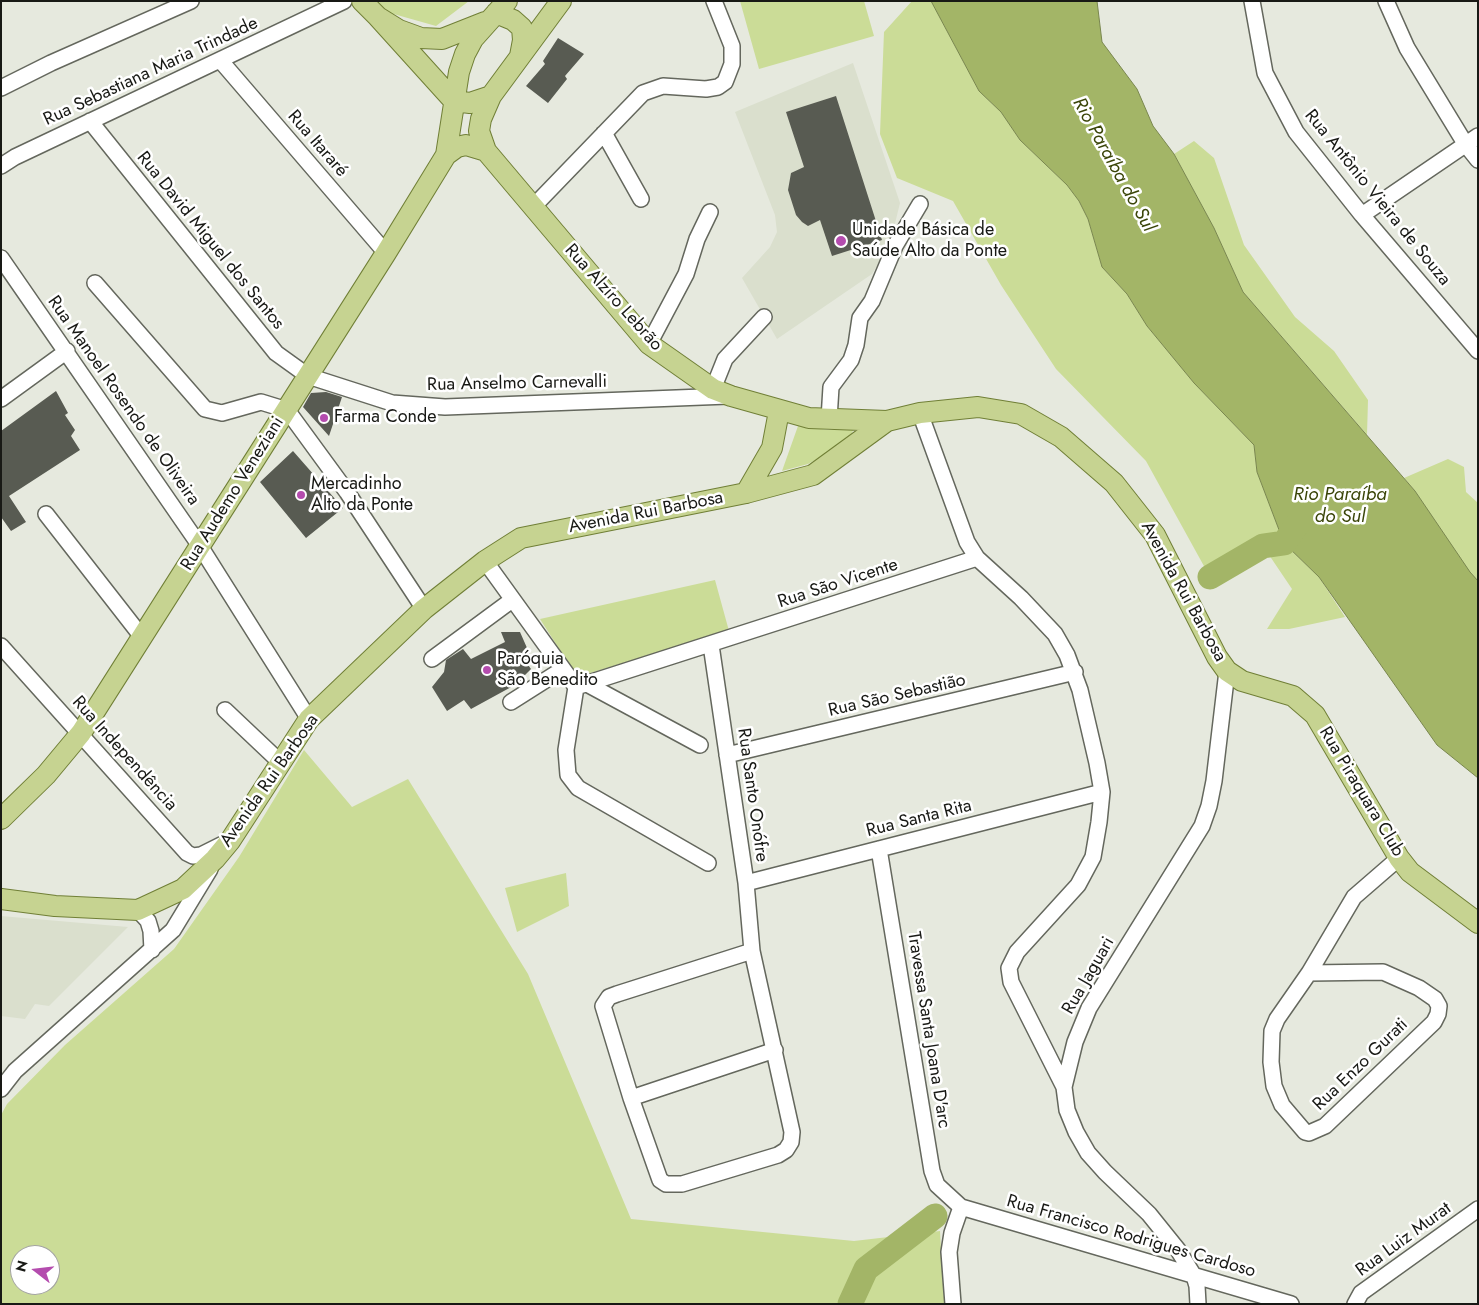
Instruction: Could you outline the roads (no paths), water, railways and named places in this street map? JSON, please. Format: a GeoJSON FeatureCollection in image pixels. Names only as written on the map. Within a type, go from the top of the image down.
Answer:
{"type":"FeatureCollection","features":[{"type":"Feature","properties":{"kind":"main road"},"geometry":{"type":"LineString","coordinates":[[362,1],[454,101],[470,104],[492,96]]}},
{"type":"Feature","properties":{"kind":"main road"},"geometry":{"type":"LineString","coordinates":[[486,151],[479,131],[481,119],[492,96],[561,1]]}},
{"type":"Feature","properties":{"kind":"main road"},"geometry":{"type":"LineString","coordinates":[[378,17],[399,30],[422,38],[442,39],[497,12],[513,20],[522,28],[523,40],[520,56]]}},
{"type":"Feature","properties":{"kind":"main road","name":"Rua Audemo Veneziani"},"geometry":{"type":"LineString","coordinates":[[1,819],[46,775],[81,733],[446,156],[459,72],[465,54],[472,39],[497,12]]}},
{"type":"Feature","properties":{"kind":"main road"},"geometry":{"type":"LineString","coordinates":[[446,156],[457,147],[466,145],[486,151]]}},
{"type":"Feature","properties":{"kind":"main road","name":"Rua Alzíro Lebrão"},"geometry":{"type":"LineString","coordinates":[[486,151],[649,344],[722,392],[809,418],[887,421]]}},
{"type":"Feature","properties":{"kind":"main road","name":"Avenida Rui Barbosa"},"geometry":{"type":"LineString","coordinates":[[1,900],[55,906],[138,910],[161,901],[183,889],[215,859],[230,841],[280,762],[310,719],[424,609],[485,562],[521,538],[746,493],[813,475],[887,421],[920,413],[978,407],[1021,414],[1061,437],[1114,483],[1155,535],[1217,657],[1227,671],[1242,681],[1293,696]]}},
{"type":"Feature","properties":{"kind":"main road"},"geometry":{"type":"LineString","coordinates":[[746,493],[772,448],[779,410]]}},
{"type":"Feature","properties":{"kind":"main road","name":"Rua Piraquara Club"},"geometry":{"type":"LineString","coordinates":[[1293,696],[1315,715],[1399,858],[1410,872],[1478,923]]}},
{"type":"Feature","properties":{"kind":"street"},"geometry":{"type":"LineString","coordinates":[[1,88],[51,63],[191,1]]}},
{"type":"Feature","properties":{"kind":"street","name":"Rua Sebastiana Maria Trindade"},"geometry":{"type":"LineString","coordinates":[[1,166],[90,121],[344,1]]}},
{"type":"Feature","properties":{"kind":"street"},"geometry":{"type":"LineString","coordinates":[[533,207],[642,93],[663,86],[706,89],[718,87],[726,82],[732,64],[732,46],[714,1]]}},
{"type":"Feature","properties":{"kind":"street","name":"Rua Antônio Vieira de Souza"},"geometry":{"type":"LineString","coordinates":[[1252,1],[1265,73],[1279,103],[1296,132],[1362,215],[1478,351]]}},
{"type":"Feature","properties":{"kind":"street"},"geometry":{"type":"LineString","coordinates":[[1386,1],[1408,48],[1472,141],[1478,160]]}},
{"type":"Feature","properties":{"kind":"street","name":"Rua Itararé"},"geometry":{"type":"LineString","coordinates":[[220,60],[386,253]]}},
{"type":"Feature","properties":{"kind":"street","name":"Rua David Miguel dos Santos"},"geometry":{"type":"LineString","coordinates":[[90,121],[276,354],[308,376]]}},
{"type":"Feature","properties":{"kind":"street"},"geometry":{"type":"LineString","coordinates":[[604,133],[641,199]]}},
{"type":"Feature","properties":{"kind":"street"},"geometry":{"type":"LineString","coordinates":[[1362,215],[1472,141]]}},
{"type":"Feature","properties":{"kind":"street"},"geometry":{"type":"LineString","coordinates":[[829,419],[832,387],[850,360],[856,345],[860,318],[872,301],[895,246],[920,204]]}},
{"type":"Feature","properties":{"kind":"street"},"geometry":{"type":"LineString","coordinates":[[649,344],[686,274],[697,239],[710,212]]}},
{"type":"Feature","properties":{"kind":"street","name":"Rua Manoel Rosendo de Oliveira"},"geometry":{"type":"LineString","coordinates":[[1,258],[200,546],[310,719]]}},
{"type":"Feature","properties":{"kind":"street"},"geometry":{"type":"LineString","coordinates":[[95,283],[205,409],[222,413],[261,402],[287,410],[347,492],[424,609]]}},
{"type":"Feature","properties":{"kind":"street"},"geometry":{"type":"LineString","coordinates":[[722,392],[725,359],[764,317]]}},
{"type":"Feature","properties":{"kind":"street"},"geometry":{"type":"LineString","coordinates":[[1,399],[67,351]]}},
{"type":"Feature","properties":{"kind":"street","name":"Rua Anselmo Carnevalli"},"geometry":{"type":"LineString","coordinates":[[308,376],[392,403],[444,407],[722,392]]}},
{"type":"Feature","properties":{"kind":"street"},"geometry":{"type":"LineString","coordinates":[[920,413],[967,542],[977,558],[1021,598],[1055,634],[1075,672],[1095,754],[1102,792],[1100,822],[1093,857],[1078,885],[1017,952],[1009,968],[1010,982],[1064,1087]]}},
{"type":"Feature","properties":{"kind":"street"},"geometry":{"type":"LineString","coordinates":[[46,514],[142,637]]}},
{"type":"Feature","properties":{"kind":"street","name":"Rua São Vicente"},"geometry":{"type":"LineString","coordinates":[[581,686],[977,558]]}},
{"type":"Feature","properties":{"kind":"street"},"geometry":{"type":"LineString","coordinates":[[485,562],[563,669],[581,686],[700,744]]}},
{"type":"Feature","properties":{"kind":"street"},"geometry":{"type":"LineString","coordinates":[[432,659],[512,600]]}},
{"type":"Feature","properties":{"kind":"street","name":"Rua Santo Onófre"},"geometry":{"type":"LineString","coordinates":[[631,1098],[660,1180],[666,1184],[682,1184],[778,1155],[786,1150],[791,1142],[792,1132],[776,1050],[752,951],[746,883],[711,645]]}},
{"type":"Feature","properties":{"kind":"street","name":"Rua Independência"},"geometry":{"type":"LineString","coordinates":[[1,646],[188,853],[193,856],[201,855],[230,841]]}},
{"type":"Feature","properties":{"kind":"street"},"geometry":{"type":"LineString","coordinates":[[511,702],[563,669]]}},
{"type":"Feature","properties":{"kind":"street","name":"Rua Jaguari"},"geometry":{"type":"LineString","coordinates":[[1198,1304],[1197,1286],[1194,1276],[1178,1250],[1149,1214],[1088,1153],[1076,1132],[1067,1110],[1064,1087],[1075,1042],[1089,1008],[1202,826],[1209,806],[1214,781],[1227,671]]}},
{"type":"Feature","properties":{"kind":"street","name":"Rua São Sebastião"},"geometry":{"type":"LineString","coordinates":[[727,755],[1075,672]]}},
{"type":"Feature","properties":{"kind":"street"},"geometry":{"type":"LineString","coordinates":[[581,686],[566,750],[568,775],[578,788],[708,863]]}},
{"type":"Feature","properties":{"kind":"street"},"geometry":{"type":"LineString","coordinates":[[225,710],[280,762]]}},
{"type":"Feature","properties":{"kind":"street","name":"Rua Santa Rita"},"geometry":{"type":"LineString","coordinates":[[746,883],[1102,792]]}},
{"type":"Feature","properties":{"kind":"street","name":"Travessa Santa Joana D'arc"},"geometry":{"type":"LineString","coordinates":[[878,849],[932,1171],[937,1185],[961,1207]]}},
{"type":"Feature","properties":{"kind":"street","name":"Rua Enzo Gurati"},"geometry":{"type":"LineString","coordinates":[[1310,973],[1383,972],[1420,988],[1435,999],[1438,1006],[1438,1014],[1434,1022],[1325,1126],[1309,1133],[1305,1132],[1282,1105],[1274,1086],[1271,1047],[1272,1031],[1278,1019],[1310,973],[1354,897],[1399,858]]}},
{"type":"Feature","properties":{"kind":"street"},"geometry":{"type":"LineString","coordinates":[[1,1089],[15,1071],[173,930],[215,859]]}},
{"type":"Feature","properties":{"kind":"street"},"geometry":{"type":"LineString","coordinates":[[138,910],[148,921],[152,950]]}},
{"type":"Feature","properties":{"kind":"street"},"geometry":{"type":"LineString","coordinates":[[752,951],[617,994],[604,1002],[604,1013],[631,1098],[776,1050]]}},
{"type":"Feature","properties":{"kind":"street"},"geometry":{"type":"LineString","coordinates":[[953,1304],[949,1252],[952,1233],[961,1207]]}},
{"type":"Feature","properties":{"kind":"street","name":"Rua Francisco Rodrigues Cardoso"},"geometry":{"type":"LineString","coordinates":[[961,1207],[1291,1304]]}},
{"type":"Feature","properties":{"kind":"street","name":"Rua Luiz Murat"},"geometry":{"type":"LineString","coordinates":[[1355,1304],[1361,1294],[1478,1210]]}},
{"type":"Feature","properties":{"kind":"water","name":"Rio Paraíba do Sul"},"geometry":{"type":"Polygon","coordinates":[[[931,1],[1097,1],[1102,42],[1137,89],[1153,126],[1174,154],[1214,228],[1243,292],[1415,491],[1478,581],[1478,778],[1437,745],[1319,577],[1284,543],[1257,472],[1254,445],[1194,383],[1147,326],[1127,294],[1102,267],[1088,219],[1079,201],[1067,185],[1020,140],[1001,112],[979,91],[931,1]]]}},
{"type":"Feature","properties":{"kind":"waterway"},"geometry":{"type":"LineString","coordinates":[[1210,577],[1263,546],[1284,543],[1304,515]]}},
{"type":"Feature","properties":{"kind":"waterway"},"geometry":{"type":"LineString","coordinates":[[850,1304],[866,1269],[935,1216]]}},
{"type":"Feature","properties":{"kind":"place","name":"Unidade Básica de Saúde Alto da Ponte"},"geometry":{"type":"Point","coordinates":[841,241]}},
{"type":"Feature","properties":{"kind":"place","name":"Farma Conde"},"geometry":{"type":"Point","coordinates":[324,418]}},
{"type":"Feature","properties":{"kind":"place","name":"Mercadinho Alto da Ponte"},"geometry":{"type":"Point","coordinates":[301,495]}},
{"type":"Feature","properties":{"kind":"place","name":"Paróquia São Benedito"},"geometry":{"type":"Point","coordinates":[487,670]}}]}
